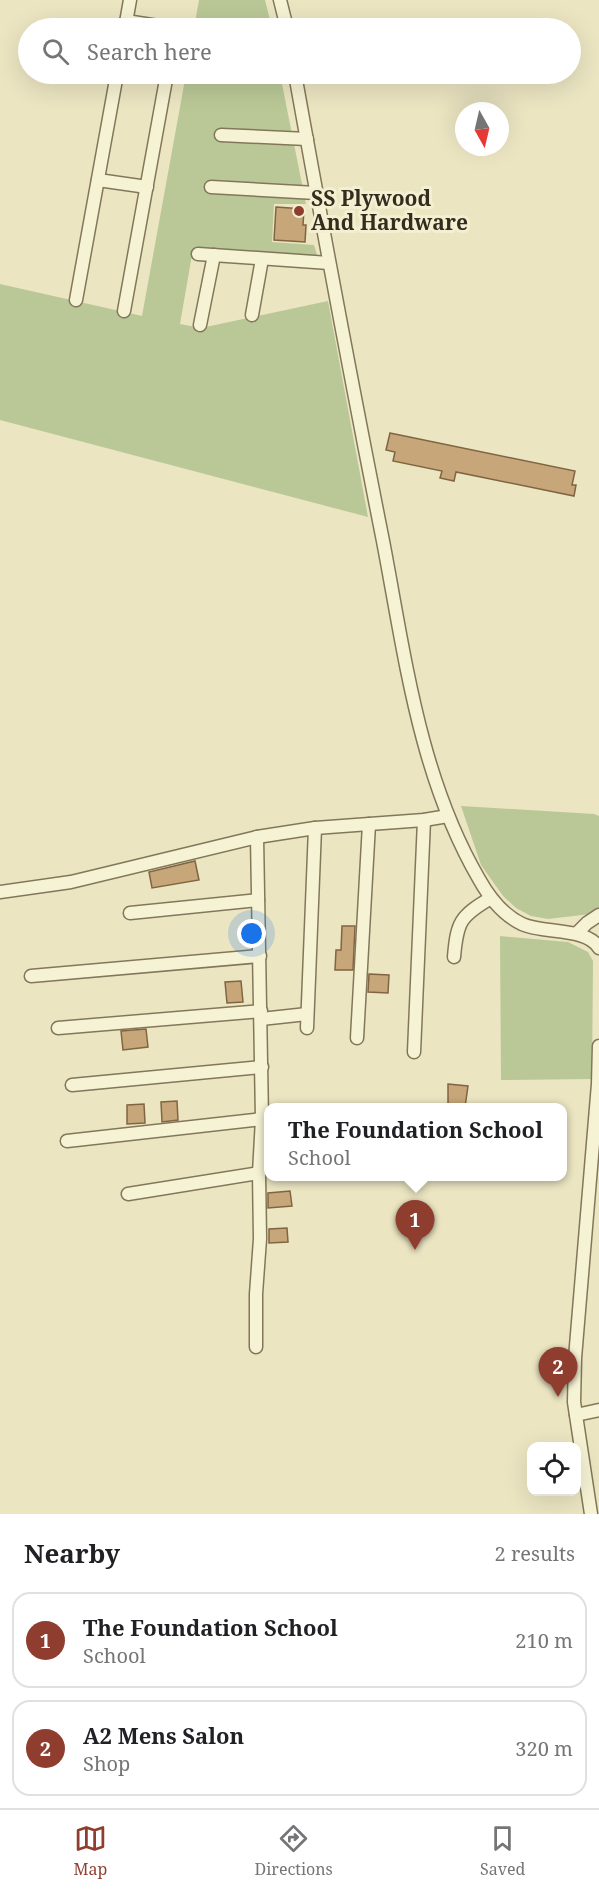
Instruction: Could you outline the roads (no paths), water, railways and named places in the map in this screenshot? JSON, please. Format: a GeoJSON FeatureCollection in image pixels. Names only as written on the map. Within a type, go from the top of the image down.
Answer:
{"type":"FeatureCollection","features":[{"type":"Feature","properties":{"kind":"street"},"geometry":{"type":"LineString","coordinates":[[127,18],[130,0]]}},
{"type":"Feature","properties":{"kind":"street"},"geometry":{"type":"LineString","coordinates":[[280,0],[284,18]]}},
{"type":"Feature","properties":{"kind":"street"},"geometry":{"type":"LineString","coordinates":[[76,300],[115,84]]}},
{"type":"Feature","properties":{"kind":"street"},"geometry":{"type":"LineString","coordinates":[[124,311],[165,84]]}},
{"type":"Feature","properties":{"kind":"street"},"geometry":{"type":"LineString","coordinates":[[297,84],[420,733],[448,816],[479,879],[491,898],[509,918],[544,931],[577,933],[596,942],[599,948]]}},
{"type":"Feature","properties":{"kind":"street"},"geometry":{"type":"LineString","coordinates":[[221,135],[307,139]]}},
{"type":"Feature","properties":{"kind":"street"},"geometry":{"type":"LineString","coordinates":[[98,180],[147,187]]}},
{"type":"Feature","properties":{"kind":"street"},"geometry":{"type":"LineString","coordinates":[[211,186],[316,193]]}},
{"type":"Feature","properties":{"kind":"street"},"geometry":{"type":"LineString","coordinates":[[198,254],[329,263]]}},
{"type":"Feature","properties":{"kind":"street"},"geometry":{"type":"LineString","coordinates":[[200,325],[214,255]]}},
{"type":"Feature","properties":{"kind":"street"},"geometry":{"type":"LineString","coordinates":[[252,315],[262,259]]}},
{"type":"Feature","properties":{"kind":"street"},"geometry":{"type":"LineString","coordinates":[[0,892],[71,882],[257,837],[315,828],[424,820],[448,816]]}},
{"type":"Feature","properties":{"kind":"street"},"geometry":{"type":"LineString","coordinates":[[414,1052],[424,820]]}},
{"type":"Feature","properties":{"kind":"street"},"geometry":{"type":"LineString","coordinates":[[357,1038],[369,824]]}},
{"type":"Feature","properties":{"kind":"street"},"geometry":{"type":"LineString","coordinates":[[307,1028],[315,828]]}},
{"type":"Feature","properties":{"kind":"street"},"geometry":{"type":"LineString","coordinates":[[256,1347],[262,1119],[257,837]]}},
{"type":"Feature","properties":{"kind":"street"},"geometry":{"type":"LineString","coordinates":[[454,957],[457,929],[462,920],[474,908],[491,898]]}},
{"type":"Feature","properties":{"kind":"street"},"geometry":{"type":"LineString","coordinates":[[130,913],[258,900]]}},
{"type":"Feature","properties":{"kind":"street"},"geometry":{"type":"LineString","coordinates":[[577,933],[586,922],[599,915]]}},
{"type":"Feature","properties":{"kind":"street"},"geometry":{"type":"LineString","coordinates":[[31,976],[260,956]]}},
{"type":"Feature","properties":{"kind":"street"},"geometry":{"type":"LineString","coordinates":[[58,1028],[307,1014]]}},
{"type":"Feature","properties":{"kind":"street"},"geometry":{"type":"LineString","coordinates":[[593,1511],[574,1402],[575,1358],[598,1084],[599,1046]]}},
{"type":"Feature","properties":{"kind":"street"},"geometry":{"type":"LineString","coordinates":[[72,1085],[262,1067]]}},
{"type":"Feature","properties":{"kind":"street"},"geometry":{"type":"LineString","coordinates":[[68,1141],[262,1119]]}},
{"type":"Feature","properties":{"kind":"street"},"geometry":{"type":"LineString","coordinates":[[128,1194],[259,1173]]}},
{"type":"Feature","properties":{"kind":"street"},"geometry":{"type":"LineString","coordinates":[[576,1415],[599,1410]]}},
{"type":"Feature","properties":{"kind":"place","name":"SS Plywood And Hardware"},"geometry":{"type":"Point","coordinates":[299,211]}},
{"type":"Feature","properties":{"kind":"place","name":"The Foundation School"},"geometry":{"type":"Point","coordinates":[415,1250]}},
{"type":"Feature","properties":{"kind":"place","name":"A2 Mens Salon"},"geometry":{"type":"Point","coordinates":[558,1397]}}]}
